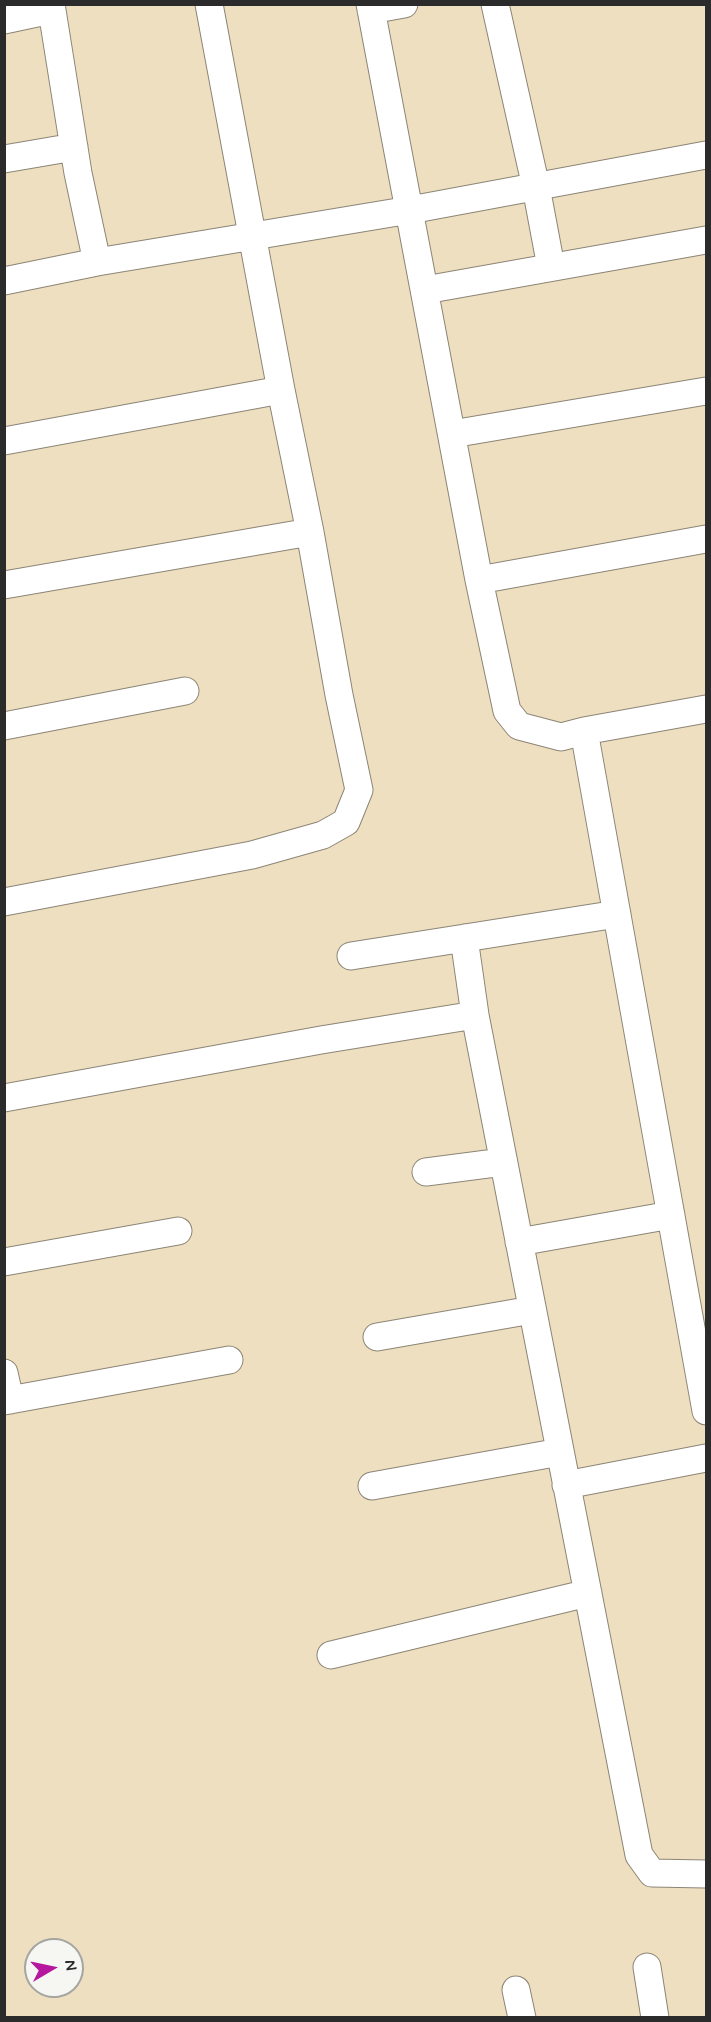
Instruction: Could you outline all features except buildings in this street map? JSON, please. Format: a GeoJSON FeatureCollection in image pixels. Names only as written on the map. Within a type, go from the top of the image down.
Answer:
{"type":"FeatureCollection","features":[{"type":"Feature","properties":{"kind":"street"},"geometry":{"type":"LineString","coordinates":[[4,902],[252,855],[323,835],[346,822],[358,790],[208,4]]}},
{"type":"Feature","properties":{"kind":"street"},"geometry":{"type":"LineString","coordinates":[[404,4],[371,7],[479,580],[507,711],[519,726],[561,737],[706,709]]}},
{"type":"Feature","properties":{"kind":"street"},"geometry":{"type":"LineString","coordinates":[[495,4],[536,187],[551,267]]}},
{"type":"Feature","properties":{"kind":"street"},"geometry":{"type":"LineString","coordinates":[[4,20],[51,7],[74,147],[97,262]]}},
{"type":"Feature","properties":{"kind":"street"},"geometry":{"type":"LineString","coordinates":[[4,159],[74,147]]}},
{"type":"Feature","properties":{"kind":"street"},"geometry":{"type":"LineString","coordinates":[[4,281],[97,262],[410,210],[706,155]]}},
{"type":"Feature","properties":{"kind":"street"},"geometry":{"type":"LineString","coordinates":[[425,290],[706,240]]}},
{"type":"Feature","properties":{"kind":"street"},"geometry":{"type":"LineString","coordinates":[[4,441],[281,390]]}},
{"type":"Feature","properties":{"kind":"street"},"geometry":{"type":"LineString","coordinates":[[452,434],[706,391]]}},
{"type":"Feature","properties":{"kind":"street"},"geometry":{"type":"LineString","coordinates":[[4,585],[310,532]]}},
{"type":"Feature","properties":{"kind":"street"},"geometry":{"type":"LineString","coordinates":[[479,580],[706,539]]}},
{"type":"Feature","properties":{"kind":"street"},"geometry":{"type":"LineString","coordinates":[[4,726],[185,691]]}},
{"type":"Feature","properties":{"kind":"street"},"geometry":{"type":"LineString","coordinates":[[584,731],[706,1411]]}},
{"type":"Feature","properties":{"kind":"street"},"geometry":{"type":"LineString","coordinates":[[351,956],[616,914]]}},
{"type":"Feature","properties":{"kind":"street"},"geometry":{"type":"LineString","coordinates":[[464,938],[475,1015],[503,1162],[639,1855],[652,1873],[706,1874]]}},
{"type":"Feature","properties":{"kind":"street"},"geometry":{"type":"LineString","coordinates":[[4,1098],[321,1040],[475,1015]]}},
{"type":"Feature","properties":{"kind":"street"},"geometry":{"type":"LineString","coordinates":[[426,1172],[503,1162]]}},
{"type":"Feature","properties":{"kind":"street"},"geometry":{"type":"LineString","coordinates":[[519,1242],[671,1215]]}},
{"type":"Feature","properties":{"kind":"street"},"geometry":{"type":"LineString","coordinates":[[4,1262],[178,1231]]}},
{"type":"Feature","properties":{"kind":"street"},"geometry":{"type":"LineString","coordinates":[[378,1337],[532,1310]]}},
{"type":"Feature","properties":{"kind":"street"},"geometry":{"type":"LineString","coordinates":[[4,1373],[7,1401],[229,1360]]}},
{"type":"Feature","properties":{"kind":"street"},"geometry":{"type":"LineString","coordinates":[[372,1486],[560,1452]]}},
{"type":"Feature","properties":{"kind":"street"},"geometry":{"type":"LineString","coordinates":[[566,1485],[706,1458]]}},
{"type":"Feature","properties":{"kind":"street"},"geometry":{"type":"LineString","coordinates":[[331,1655],[588,1593]]}},
{"type":"Feature","properties":{"kind":"street"},"geometry":{"type":"LineString","coordinates":[[647,1967],[655,2018]]}},
{"type":"Feature","properties":{"kind":"street"},"geometry":{"type":"LineString","coordinates":[[516,1990],[522,2018]]}}]}
